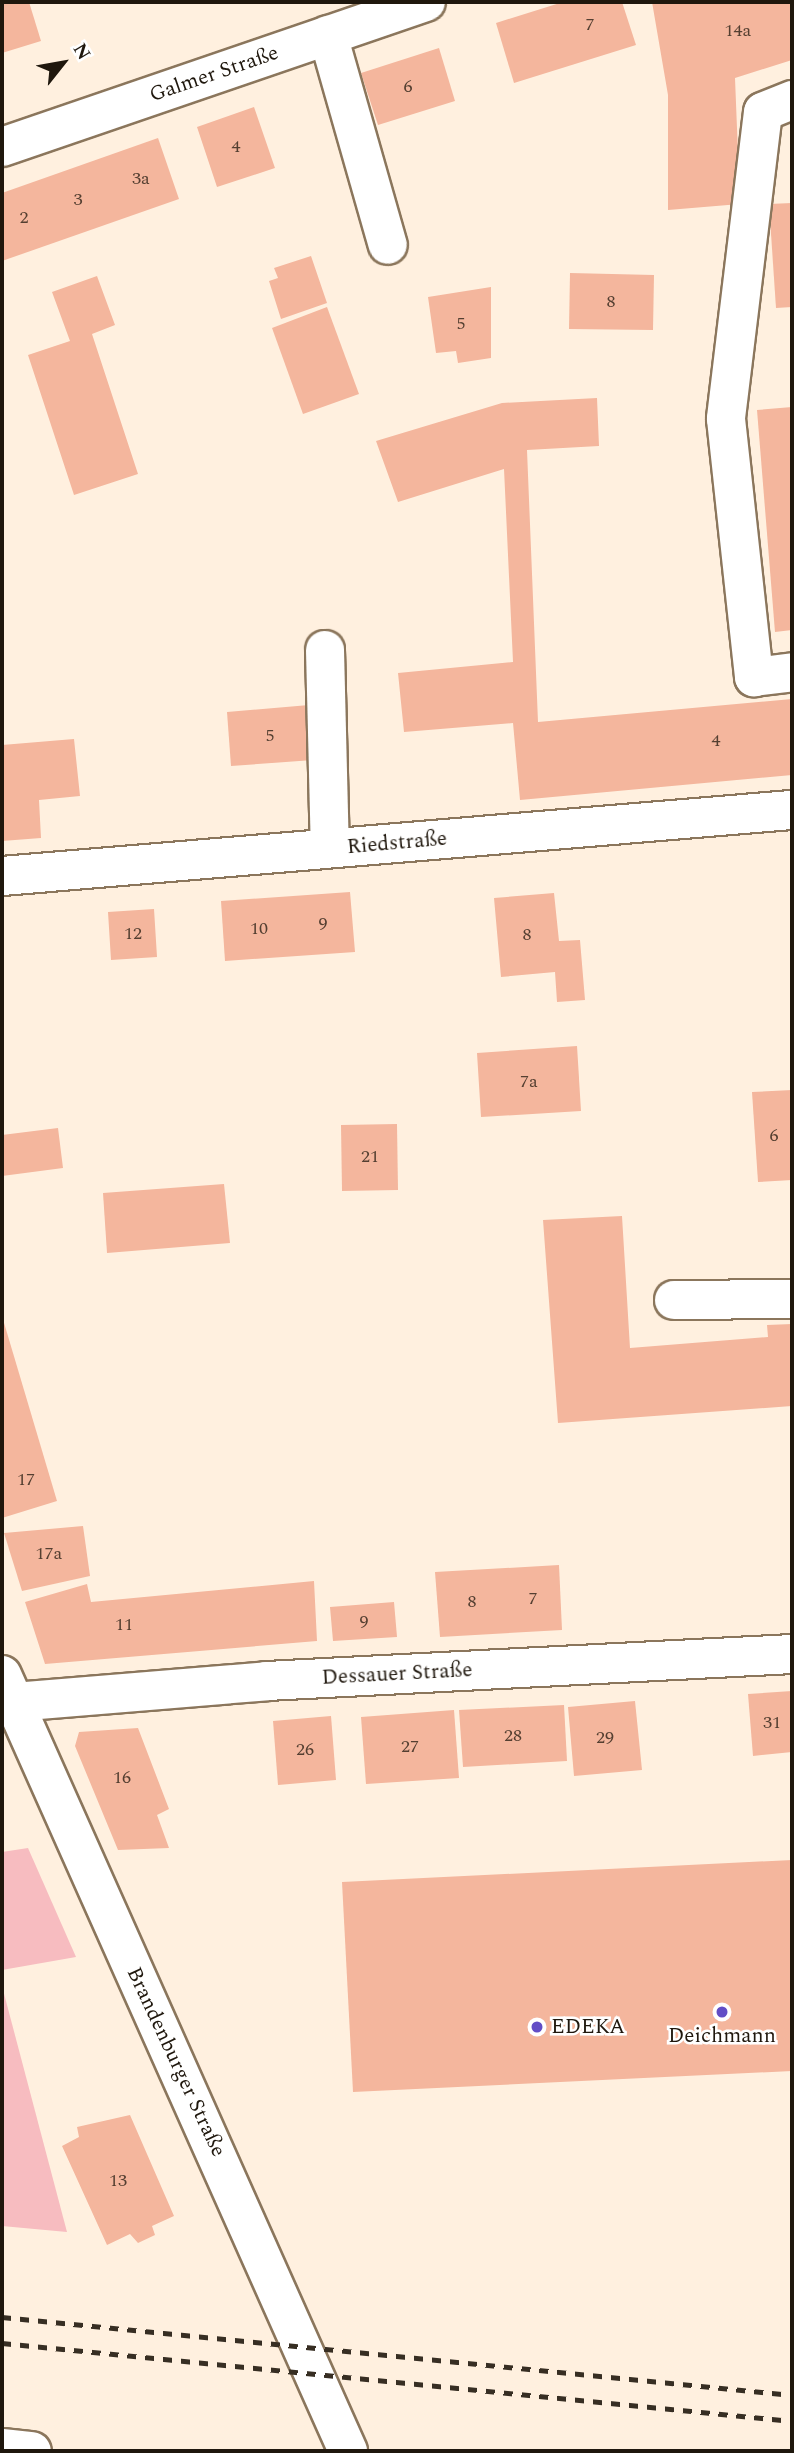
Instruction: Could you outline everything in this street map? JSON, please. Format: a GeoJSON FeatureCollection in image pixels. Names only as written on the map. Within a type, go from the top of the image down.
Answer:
{"type":"FeatureCollection","features":[{"type":"Feature","properties":{"kind":"street","name":"Galmer Straße"},"geometry":{"type":"LineString","coordinates":[[2,147],[426,2]]}},
{"type":"Feature","properties":{"kind":"street"},"geometry":{"type":"LineString","coordinates":[[328,35],[388,245]]}},
{"type":"Feature","properties":{"kind":"street"},"geometry":{"type":"LineString","coordinates":[[792,100],[763,112],[726,419],[754,677],[792,672]]}},
{"type":"Feature","properties":{"kind":"street"},"geometry":{"type":"LineString","coordinates":[[325,650],[330,848]]}},
{"type":"Feature","properties":{"kind":"street","name":"Riedstraße"},"geometry":{"type":"LineString","coordinates":[[2,876],[792,810]]}},
{"type":"Feature","properties":{"kind":"street"},"geometry":{"type":"LineString","coordinates":[[674,1300],[792,1298]]}},
{"type":"Feature","properties":{"kind":"street","name":"Dessauer Straße"},"geometry":{"type":"LineString","coordinates":[[4,1694],[792,1654]]}},
{"type":"Feature","properties":{"kind":"street","name":"Brandenburger Straße"},"geometry":{"type":"LineString","coordinates":[[4,1694],[210,2133],[348,2451]]}},
{"type":"Feature","properties":{"kind":"street"},"geometry":{"type":"LineString","coordinates":[[2,2448],[32,2451]]}},
{"type":"Feature","properties":{"kind":"shaded area"},"geometry":{"type":"Polygon","coordinates":[[[28,1848],[76,1957],[2,1970],[2,1852],[28,1848]]]}},
{"type":"Feature","properties":{"kind":"shaded area"},"geometry":{"type":"Polygon","coordinates":[[[2,1986],[67,2232],[2,2226],[2,1986]]]}},
{"type":"Feature","properties":{"kind":"building"},"geometry":{"type":"Polygon","coordinates":[[[2,2],[29,2],[41,41],[2,53],[2,2]]]}},
{"type":"Feature","properties":{"kind":"building"},"geometry":{"type":"Polygon","coordinates":[[[563,2],[622,2],[636,45],[514,83],[496,23],[563,2]]]}},
{"type":"Feature","properties":{"kind":"building"},"geometry":{"type":"Polygon","coordinates":[[[652,2],[792,2],[792,60],[735,78],[740,204],[668,210],[668,95],[652,2]]]}},
{"type":"Feature","properties":{"kind":"building"},"geometry":{"type":"Polygon","coordinates":[[[439,48],[455,101],[378,125],[361,73],[439,48]]]}},
{"type":"Feature","properties":{"kind":"building"},"geometry":{"type":"Polygon","coordinates":[[[254,107],[275,168],[217,187],[197,127],[254,107]]]}},
{"type":"Feature","properties":{"kind":"building"},"geometry":{"type":"Polygon","coordinates":[[[158,138],[179,199],[2,261],[2,193],[158,138]]]}},
{"type":"Feature","properties":{"kind":"building"},"geometry":{"type":"Polygon","coordinates":[[[792,203],[792,307],[776,308],[769,204],[792,203]]]}},
{"type":"Feature","properties":{"kind":"building"},"geometry":{"type":"Polygon","coordinates":[[[311,256],[327,303],[281,319],[269,281],[278,278],[274,268],[311,256]]]}},
{"type":"Feature","properties":{"kind":"building"},"geometry":{"type":"Polygon","coordinates":[[[570,273],[654,275],[653,330],[569,329],[570,273]]]}},
{"type":"Feature","properties":{"kind":"building"},"geometry":{"type":"Polygon","coordinates":[[[97,276],[115,325],[92,334],[138,474],[74,495],[28,355],[70,341],[52,292],[97,276]]]}},
{"type":"Feature","properties":{"kind":"building"},"geometry":{"type":"Polygon","coordinates":[[[491,287],[491,358],[458,363],[456,351],[436,353],[428,297],[491,287]]]}},
{"type":"Feature","properties":{"kind":"building"},"geometry":{"type":"Polygon","coordinates":[[[327,307],[359,394],[303,414],[272,328],[327,307]]]}},
{"type":"Feature","properties":{"kind":"building"},"geometry":{"type":"Polygon","coordinates":[[[597,398],[599,446],[527,450],[538,722],[792,699],[792,775],[520,800],[513,723],[404,732],[398,673],[513,662],[504,469],[398,502],[376,441],[502,403],[597,398]]]}},
{"type":"Feature","properties":{"kind":"building"},"geometry":{"type":"Polygon","coordinates":[[[792,407],[792,630],[775,632],[757,410],[792,407]]]}},
{"type":"Feature","properties":{"kind":"building"},"geometry":{"type":"Polygon","coordinates":[[[309,705],[313,760],[231,766],[227,712],[309,705]]]}},
{"type":"Feature","properties":{"kind":"building"},"geometry":{"type":"Polygon","coordinates":[[[74,739],[80,796],[39,800],[41,838],[2,841],[2,745],[74,739]]]}},
{"type":"Feature","properties":{"kind":"building"},"geometry":{"type":"Polygon","coordinates":[[[350,892],[355,952],[225,961],[221,901],[350,892]]]}},
{"type":"Feature","properties":{"kind":"building"},"geometry":{"type":"Polygon","coordinates":[[[554,893],[559,941],[580,940],[585,1000],[557,1002],[555,972],[501,977],[494,898],[554,893]]]}},
{"type":"Feature","properties":{"kind":"building"},"geometry":{"type":"Polygon","coordinates":[[[154,909],[157,957],[111,960],[108,912],[154,909]]]}},
{"type":"Feature","properties":{"kind":"building"},"geometry":{"type":"Polygon","coordinates":[[[577,1046],[581,1111],[481,1117],[477,1053],[577,1046]]]}},
{"type":"Feature","properties":{"kind":"building"},"geometry":{"type":"Polygon","coordinates":[[[792,1090],[792,1180],[758,1182],[752,1092],[792,1090]]]}},
{"type":"Feature","properties":{"kind":"building"},"geometry":{"type":"Polygon","coordinates":[[[397,1124],[398,1190],[342,1191],[341,1125],[397,1124]]]}},
{"type":"Feature","properties":{"kind":"building"},"geometry":{"type":"Polygon","coordinates":[[[58,1128],[63,1168],[2,1176],[2,1135],[58,1128]]]}},
{"type":"Feature","properties":{"kind":"building"},"geometry":{"type":"Polygon","coordinates":[[[224,1184],[230,1243],[107,1253],[103,1193],[224,1184]]]}},
{"type":"Feature","properties":{"kind":"building"},"geometry":{"type":"Polygon","coordinates":[[[622,1216],[630,1348],[768,1337],[767,1325],[792,1324],[792,1406],[558,1423],[543,1220],[622,1216]]]}},
{"type":"Feature","properties":{"kind":"building"},"geometry":{"type":"Polygon","coordinates":[[[2,1316],[57,1501],[2,1518],[2,1316]]]}},
{"type":"Feature","properties":{"kind":"building"},"geometry":{"type":"Polygon","coordinates":[[[83,1526],[90,1576],[22,1591],[4,1533],[83,1526]]]}},
{"type":"Feature","properties":{"kind":"building"},"geometry":{"type":"Polygon","coordinates":[[[559,1565],[562,1630],[440,1637],[435,1572],[559,1565]]]}},
{"type":"Feature","properties":{"kind":"building"},"geometry":{"type":"Polygon","coordinates":[[[314,1581],[317,1641],[45,1664],[25,1602],[87,1584],[91,1602],[314,1581]]]}},
{"type":"Feature","properties":{"kind":"building"},"geometry":{"type":"Polygon","coordinates":[[[394,1602],[397,1637],[333,1641],[330,1607],[394,1602]]]}},
{"type":"Feature","properties":{"kind":"building"},"geometry":{"type":"Polygon","coordinates":[[[792,1691],[792,1752],[753,1756],[748,1694],[792,1691]]]}},
{"type":"Feature","properties":{"kind":"building"},"geometry":{"type":"Polygon","coordinates":[[[635,1701],[642,1770],[574,1776],[568,1707],[635,1701]]]}},
{"type":"Feature","properties":{"kind":"building"},"geometry":{"type":"Polygon","coordinates":[[[564,1705],[567,1761],[463,1767],[459,1710],[564,1705]]]}},
{"type":"Feature","properties":{"kind":"building"},"geometry":{"type":"Polygon","coordinates":[[[454,1710],[459,1778],[366,1784],[361,1717],[454,1710]]]}},
{"type":"Feature","properties":{"kind":"building"},"geometry":{"type":"Polygon","coordinates":[[[331,1716],[336,1780],[278,1785],[273,1721],[331,1716]]]}},
{"type":"Feature","properties":{"kind":"building"},"geometry":{"type":"Polygon","coordinates":[[[138,1728],[169,1809],[157,1815],[169,1848],[118,1850],[75,1746],[79,1732],[138,1728]]]}},
{"type":"Feature","properties":{"kind":"building"},"geometry":{"type":"Polygon","coordinates":[[[792,1860],[792,2071],[353,2092],[342,1882],[792,1860]]]}},
{"type":"Feature","properties":{"kind":"building"},"geometry":{"type":"Polygon","coordinates":[[[130,2115],[174,2216],[152,2226],[155,2235],[138,2243],[130,2234],[107,2245],[62,2146],[79,2137],[77,2127],[130,2115]]]}},
{"type":"Feature","properties":{"kind":"railway"},"geometry":{"type":"LineString","coordinates":[[2,2317],[792,2395]]}},
{"type":"Feature","properties":{"kind":"railway"},"geometry":{"type":"LineString","coordinates":[[2,2343],[792,2421]]}},
{"type":"Feature","properties":{"kind":"place","name":"Deichmann"},"geometry":{"type":"Point","coordinates":[722,2012]}},
{"type":"Feature","properties":{"kind":"place","name":"EDEKA"},"geometry":{"type":"Point","coordinates":[537,2027]}}]}
